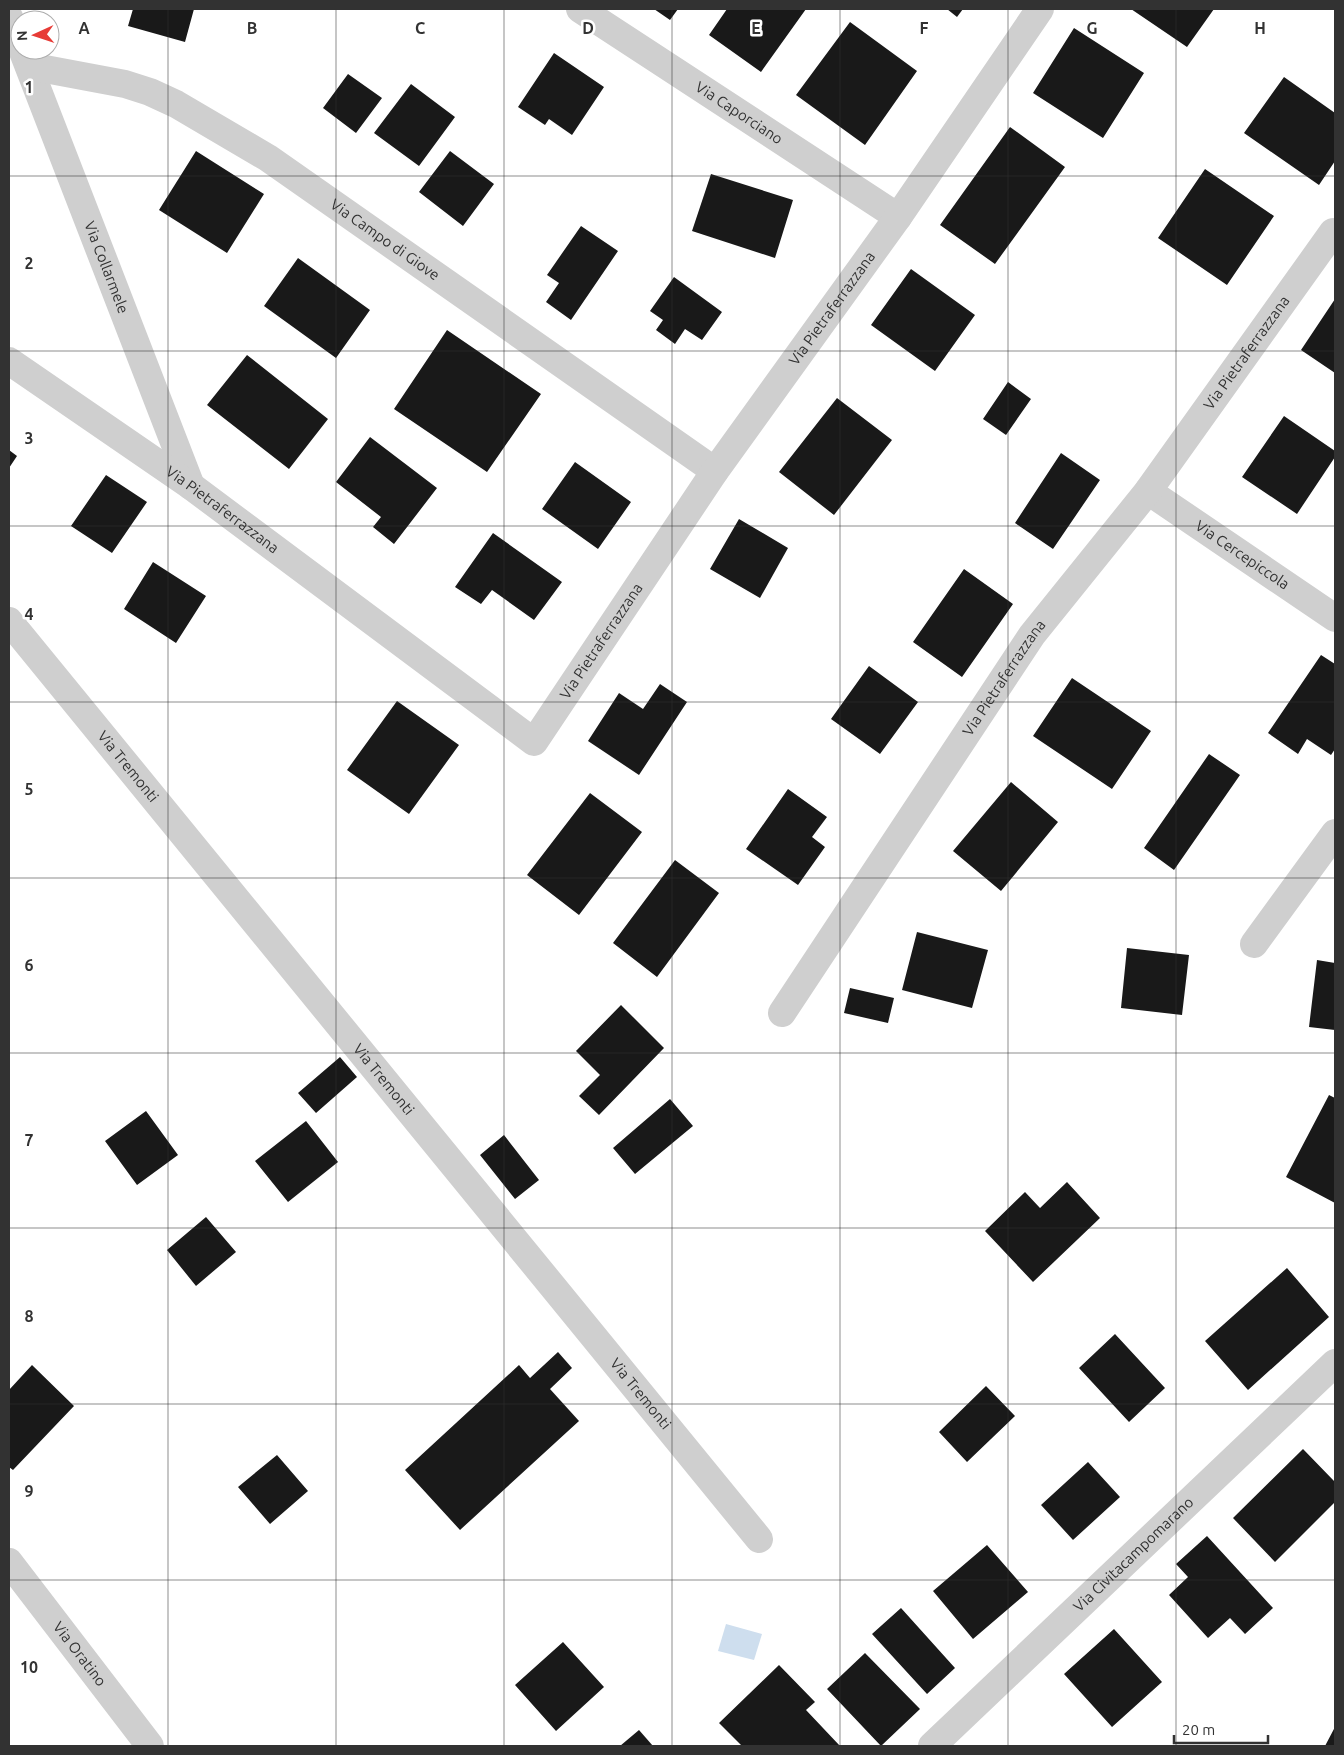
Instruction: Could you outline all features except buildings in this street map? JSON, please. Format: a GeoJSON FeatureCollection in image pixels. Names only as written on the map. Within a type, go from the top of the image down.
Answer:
{"type":"FeatureCollection","features":[{"type":"Feature","properties":{"kind":"street","name":"Via Caporciano"},"geometry":{"type":"LineString","coordinates":[[580,9],[898,217]]}},
{"type":"Feature","properties":{"kind":"street","name":"Via Pietraferrazzana"},"geometry":{"type":"LineString","coordinates":[[9,361],[191,486],[534,742],[715,471],[898,217],[1040,9]]}},
{"type":"Feature","properties":{"kind":"street","name":"Via Collarmele"},"geometry":{"type":"LineString","coordinates":[[26,60],[191,486]]}},
{"type":"Feature","properties":{"kind":"street","name":"Via Campo di Giove"},"geometry":{"type":"LineString","coordinates":[[44,60],[150,92],[176,104],[268,158],[715,471]]}},
{"type":"Feature","properties":{"kind":"street","name":"Via Pietraferrazzana"},"geometry":{"type":"LineString","coordinates":[[782,1013],[1032,635],[1148,491],[1334,233]]}},
{"type":"Feature","properties":{"kind":"street","name":"Via Cercepiccola"},"geometry":{"type":"LineString","coordinates":[[1148,491],[1335,618]]}},
{"type":"Feature","properties":{"kind":"street","name":"Via Tremonti"},"geometry":{"type":"LineString","coordinates":[[9,621],[759,1539]]}},
{"type":"Feature","properties":{"kind":"street"},"geometry":{"type":"LineString","coordinates":[[1254,944],[1335,833]]}},
{"type":"Feature","properties":{"kind":"street","name":"Via Civitacampomarano"},"geometry":{"type":"LineString","coordinates":[[932,1746],[1335,1363]]}},
{"type":"Feature","properties":{"kind":"street","name":"Via Oratino"},"geometry":{"type":"LineString","coordinates":[[9,1562],[150,1746]]}},
{"type":"Feature","properties":{"kind":"water"},"geometry":{"type":"Polygon","coordinates":[[[726,1624],[762,1634],[754,1660],[718,1651],[726,1624]]]}}]}
